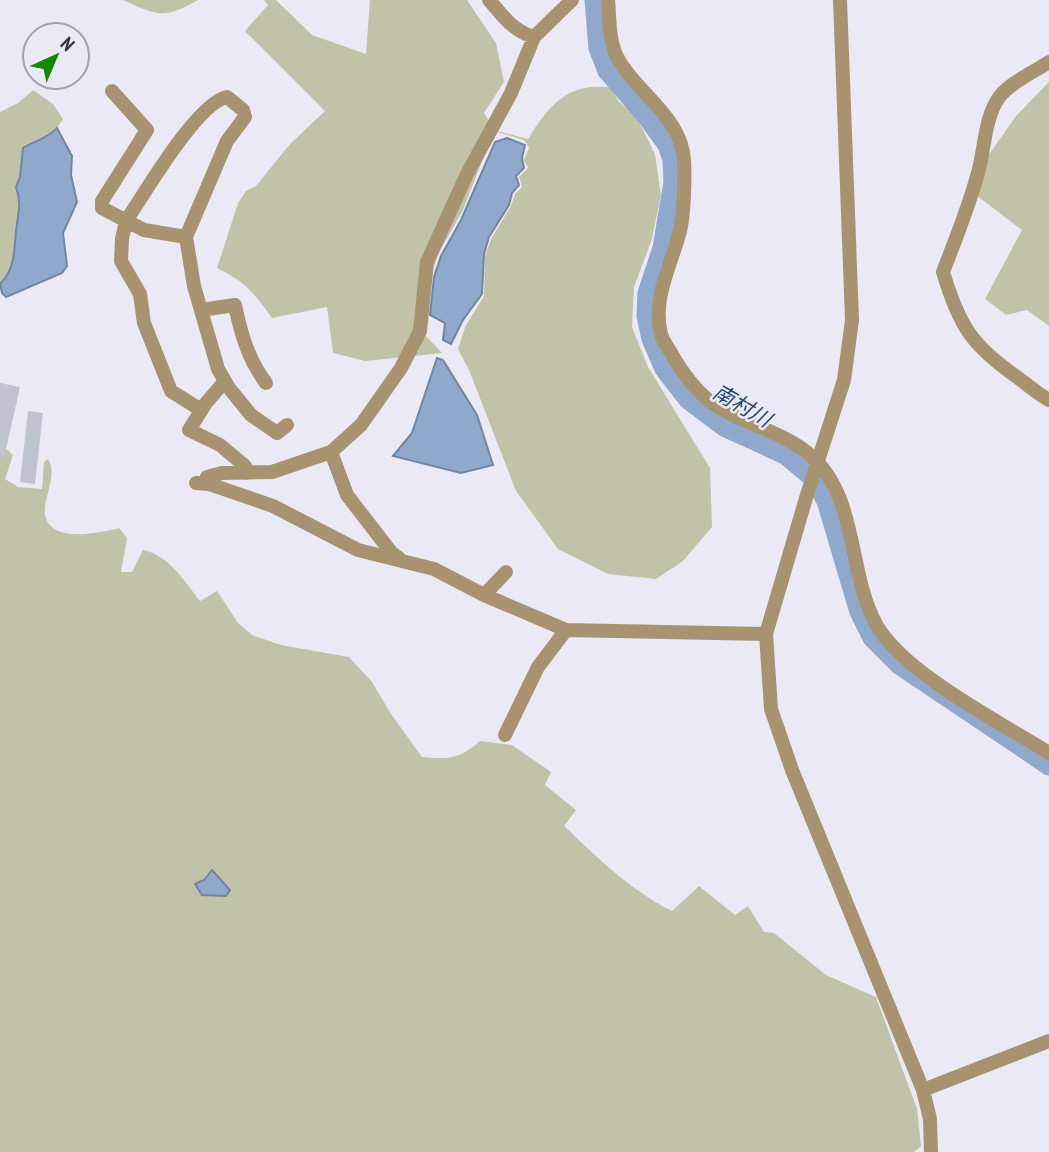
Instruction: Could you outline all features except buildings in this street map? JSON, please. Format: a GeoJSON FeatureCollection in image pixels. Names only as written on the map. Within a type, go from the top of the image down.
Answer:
{"type":"FeatureCollection","features":[{"type":"Feature","properties":{"kind":"street"},"geometry":{"type":"LineString","coordinates":[[489,0],[510,25],[523,34],[534,37]]}},
{"type":"Feature","properties":{"kind":"street"},"geometry":{"type":"LineString","coordinates":[[572,0],[534,37],[511,93],[467,174],[427,262],[420,331],[401,368],[361,425],[331,452],[272,472],[222,473],[207,477],[200,483],[273,506],[358,550],[435,569],[484,595],[566,630],[766,634]]}},
{"type":"Feature","properties":{"kind":"street"},"geometry":{"type":"LineString","coordinates":[[608,0],[610,37],[618,60],[669,121],[683,153],[680,230],[665,274],[658,314],[662,337],[684,375],[707,399],[808,452],[817,462],[836,489],[849,526],[864,596],[876,624],[890,644],[914,667],[1049,753]]}},
{"type":"Feature","properties":{"kind":"street"},"geometry":{"type":"LineString","coordinates":[[840,0],[852,320],[844,380],[766,634],[771,709],[806,806],[923,1090],[930,1119],[931,1152]]}},
{"type":"Feature","properties":{"kind":"street"},"geometry":{"type":"LineString","coordinates":[[1049,62],[1002,94],[995,104],[967,209],[943,272],[962,322],[974,342],[996,363],[1049,400]]}},
{"type":"Feature","properties":{"kind":"street"},"geometry":{"type":"LineString","coordinates":[[112,91],[147,130],[102,201],[102,208],[144,230],[186,237]]}},
{"type":"Feature","properties":{"kind":"street"},"geometry":{"type":"LineString","coordinates":[[201,411],[171,391],[144,323],[140,294],[121,261],[122,239],[126,221],[191,125],[219,99],[227,97],[243,110],[245,117],[227,141],[186,237],[194,286],[218,369],[225,381],[250,415],[277,433],[287,425]]}},
{"type":"Feature","properties":{"kind":"street"},"geometry":{"type":"LineString","coordinates":[[201,310],[235,305],[242,338],[253,366],[266,383]]}},
{"type":"Feature","properties":{"kind":"street"},"geometry":{"type":"LineString","coordinates":[[225,381],[189,430],[220,445],[245,466],[246,473]]}},
{"type":"Feature","properties":{"kind":"street"},"geometry":{"type":"LineString","coordinates":[[331,452],[347,495],[390,552],[405,563]]}},
{"type":"Feature","properties":{"kind":"street"},"geometry":{"type":"LineString","coordinates":[[484,595],[506,572]]}},
{"type":"Feature","properties":{"kind":"street"},"geometry":{"type":"LineString","coordinates":[[505,735],[538,667],[566,630]]}},
{"type":"Feature","properties":{"kind":"street"},"geometry":{"type":"LineString","coordinates":[[923,1090],[1049,1041]]}},
{"type":"Feature","properties":{"kind":"green space"},"geometry":{"type":"Polygon","coordinates":[[[123,0],[198,0],[177,11],[160,13],[123,0]]]}},
{"type":"Feature","properties":{"kind":"green space"},"geometry":{"type":"Polygon","coordinates":[[[264,0],[276,0],[312,35],[366,54],[370,0],[467,0],[496,43],[504,82],[484,113],[494,130],[528,139],[552,106],[572,92],[584,88],[612,88],[618,101],[636,116],[655,154],[661,195],[652,239],[634,287],[632,327],[648,367],[710,468],[712,527],[683,561],[656,579],[608,574],[558,549],[516,491],[469,370],[458,349],[465,327],[484,296],[485,256],[491,239],[511,206],[515,194],[522,187],[519,177],[528,168],[524,160],[529,148],[524,140],[494,131],[462,212],[438,254],[413,332],[426,336],[442,353],[365,361],[333,353],[327,307],[272,318],[249,289],[217,268],[238,203],[246,191],[256,186],[290,144],[325,111],[245,31],[268,5],[264,0]]]}},
{"type":"Feature","properties":{"kind":"green space"},"geometry":{"type":"Polygon","coordinates":[[[1049,82],[1049,326],[1027,310],[1006,315],[985,299],[1022,230],[976,195],[983,163],[1016,116],[1049,82]]]}},
{"type":"Feature","properties":{"kind":"green space"},"geometry":{"type":"Polygon","coordinates":[[[34,91],[53,104],[63,119],[52,135],[23,148],[20,177],[16,187],[19,209],[13,259],[9,272],[0,284],[0,112],[34,91]]]}},
{"type":"Feature","properties":{"kind":"green space"},"geometry":{"type":"Polygon","coordinates":[[[0,448],[13,455],[5,479],[18,487],[42,489],[44,462],[48,459],[51,479],[45,514],[56,530],[88,534],[119,528],[127,538],[121,572],[132,572],[143,550],[152,553],[176,570],[200,601],[217,591],[238,623],[252,635],[281,645],[349,657],[372,682],[422,757],[453,757],[480,741],[512,745],[551,772],[545,785],[576,810],[564,826],[615,873],[642,893],[672,911],[699,886],[735,915],[748,906],[764,932],[774,933],[826,975],[876,997],[917,1109],[921,1146],[914,1152],[0,1152],[0,448]]]}},
{"type":"Feature","properties":{"kind":"water"},"geometry":{"type":"Polygon","coordinates":[[[57,128],[72,156],[71,175],[77,202],[63,233],[67,266],[62,273],[6,297],[0,284],[9,272],[14,253],[19,204],[16,187],[20,177],[23,148],[57,128]]]}},
{"type":"Feature","properties":{"kind":"water"},"geometry":{"type":"Polygon","coordinates":[[[507,138],[525,145],[522,158],[524,168],[516,176],[519,185],[489,237],[484,254],[482,294],[463,320],[451,344],[443,340],[445,323],[430,315],[434,277],[441,256],[461,220],[495,142],[507,138]]]}},
{"type":"Feature","properties":{"kind":"water"},"geometry":{"type":"Polygon","coordinates":[[[437,358],[443,360],[477,415],[493,465],[461,473],[393,456],[412,433],[437,358]]]}},
{"type":"Feature","properties":{"kind":"water"},"geometry":{"type":"Polygon","coordinates":[[[212,870],[230,890],[226,896],[202,895],[195,884],[204,880],[212,870]]]}},
{"type":"Feature","properties":{"kind":"waterway","name":"南村川"},"geometry":{"type":"LineString","coordinates":[[594,0],[598,48],[607,71],[646,116],[667,145],[672,160],[673,182],[662,248],[647,293],[646,316],[651,339],[664,369],[688,400],[724,427],[785,455],[815,480],[826,501],[859,612],[872,638],[899,665],[1049,766]]}}]}
